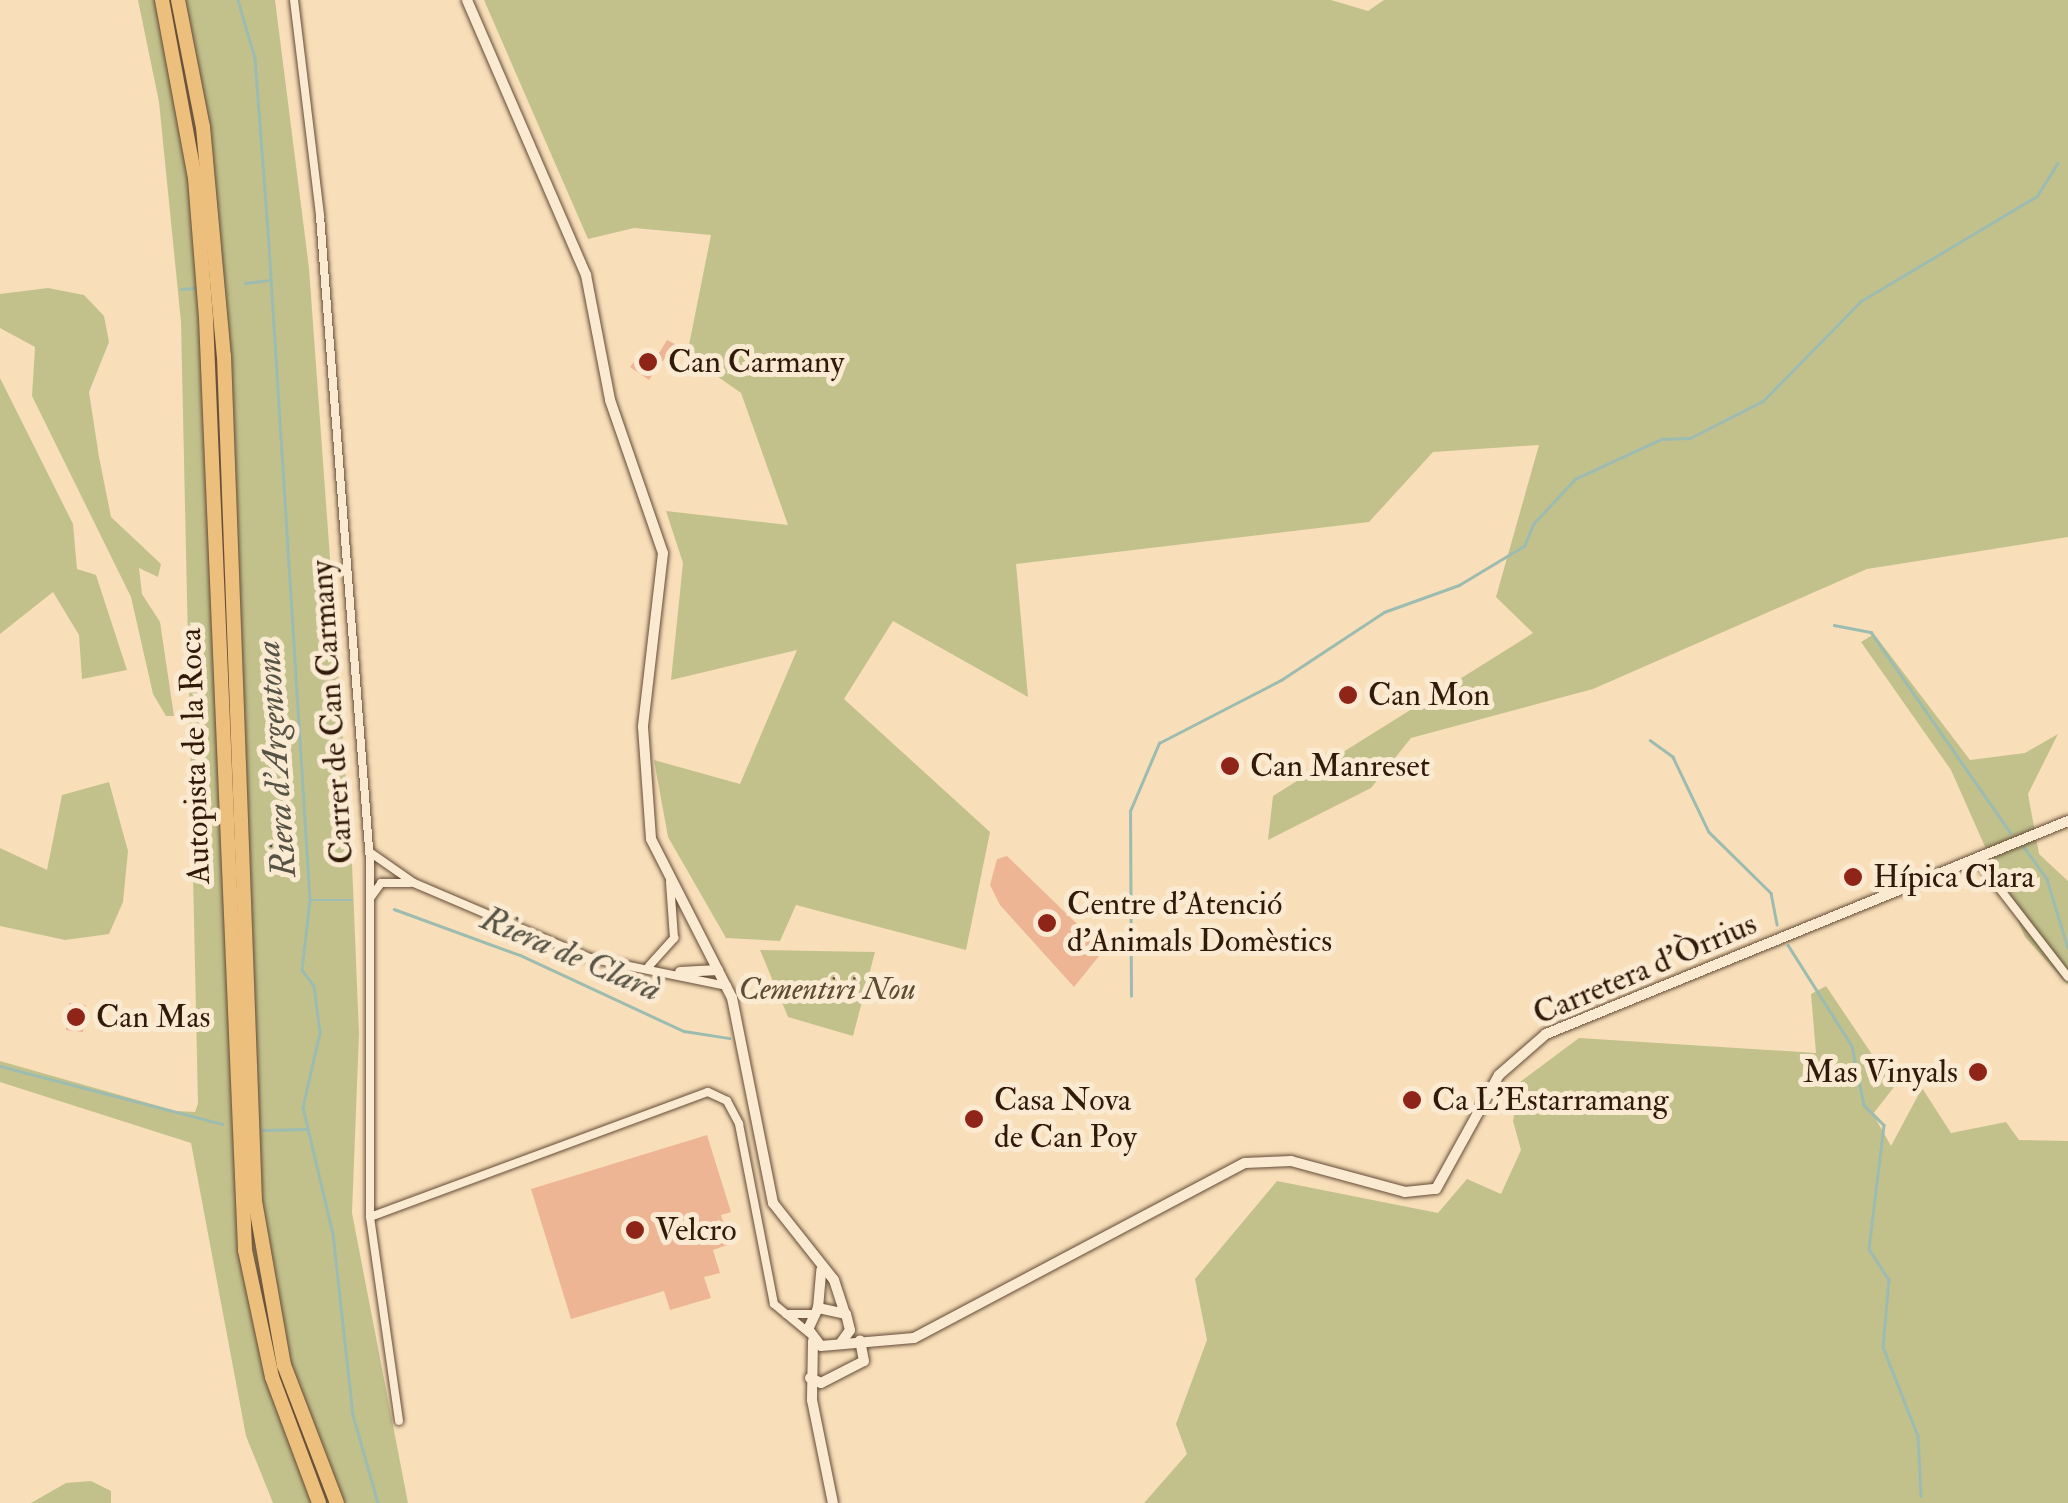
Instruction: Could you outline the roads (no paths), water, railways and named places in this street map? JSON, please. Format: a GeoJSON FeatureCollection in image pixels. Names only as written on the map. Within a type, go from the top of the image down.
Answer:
{"type":"FeatureCollection","features":[{"type":"Feature","properties":{"kind":"highway","name":"Autopista de la Roca"},"geometry":{"type":"LineString","coordinates":[[162,0],[192,160],[205,302],[245,1250],[272,1377],[319,1502]]}},
{"type":"Feature","properties":{"kind":"highway","name":"Autopista de la Roca"},"geometry":{"type":"LineString","coordinates":[[178,0],[203,126],[222,324],[255,1201],[284,1365],[321,1471],[337,1503]]}},
{"type":"Feature","properties":{"kind":"street","name":"Carrer de Can Carmany"},"geometry":{"type":"LineString","coordinates":[[294,0],[320,216],[368,850],[376,1018],[370,1217],[399,1421]]}},
{"type":"Feature","properties":{"kind":"street"},"geometry":{"type":"LineString","coordinates":[[467,0],[580,257],[610,400],[663,554],[642,780],[651,839],[727,986],[739,1025],[772,1203],[820,1264],[867,1347],[864,1361],[821,1383],[811,1373]]}},
{"type":"Feature","properties":{"kind":"street","name":"Carretera d'Òrrius"},"geometry":{"type":"LineString","coordinates":[[836,1346],[863,1340],[914,1338],[1245,1163],[1291,1162],[1405,1192],[1436,1189],[1499,1076],[1546,1034],[2068,822]]}},
{"type":"Feature","properties":{"kind":"street"},"geometry":{"type":"LineString","coordinates":[[368,850],[381,867],[590,958],[680,972],[727,986]]}},
{"type":"Feature","properties":{"kind":"street"},"geometry":{"type":"LineString","coordinates":[[1976,858],[2068,976]]}},
{"type":"Feature","properties":{"kind":"street"},"geometry":{"type":"LineString","coordinates":[[650,966],[674,938],[670,882]]}},
{"type":"Feature","properties":{"kind":"street"},"geometry":{"type":"LineString","coordinates":[[369,899],[381,883],[414,883]]}},
{"type":"Feature","properties":{"kind":"street"},"geometry":{"type":"LineString","coordinates":[[680,972],[718,970]]}},
{"type":"Feature","properties":{"kind":"street"},"geometry":{"type":"LineString","coordinates":[[370,1217],[708,1092],[727,1100],[739,1124],[780,1313],[811,1337],[836,1346]]}},
{"type":"Feature","properties":{"kind":"street"},"geometry":{"type":"LineString","coordinates":[[820,1264],[825,1284],[815,1311],[811,1373],[834,1503]]}},
{"type":"Feature","properties":{"kind":"street"},"geometry":{"type":"LineString","coordinates":[[780,1313],[815,1311],[848,1317]]}},
{"type":"Feature","properties":{"kind":"street"},"geometry":{"type":"LineString","coordinates":[[811,1373],[836,1346],[848,1317]]}},
{"type":"Feature","properties":{"kind":"waterway","name":"Riera d'Argentona"},"geometry":{"type":"LineString","coordinates":[[238,0],[255,58],[269,246],[310,900],[302,970],[314,986],[320,1033],[303,1107],[333,1234],[353,1415],[378,1503]]}},
{"type":"Feature","properties":{"kind":"waterway"},"geometry":{"type":"LineString","coordinates":[[1131,996],[1130,811],[1159,743],[1281,680],[1384,612],[1459,585],[1524,546],[1534,523],[1575,479],[1661,439],[1690,438],[1763,401],[1861,301],[2037,196],[2058,163]]}},
{"type":"Feature","properties":{"kind":"waterway"},"geometry":{"type":"LineString","coordinates":[[245,283],[268,280]]}},
{"type":"Feature","properties":{"kind":"waterway"},"geometry":{"type":"LineString","coordinates":[[181,289],[196,288]]}},
{"type":"Feature","properties":{"kind":"waterway"},"geometry":{"type":"LineString","coordinates":[[1834,625],[1871,632],[2010,832]]}},
{"type":"Feature","properties":{"kind":"waterway"},"geometry":{"type":"LineString","coordinates":[[1650,740],[1673,757],[1709,832],[1771,893],[1777,924]]}},
{"type":"Feature","properties":{"kind":"waterway"},"geometry":{"type":"LineString","coordinates":[[2024,847],[2047,879],[2068,948]]}},
{"type":"Feature","properties":{"kind":"waterway","name":"Riera de Clarà"},"geometry":{"type":"LineString","coordinates":[[310,900],[352,900]]}},
{"type":"Feature","properties":{"kind":"waterway","name":"Riera de Clarà"},"geometry":{"type":"LineString","coordinates":[[394,909],[520,955],[684,1031],[729,1038]]}},
{"type":"Feature","properties":{"kind":"waterway"},"geometry":{"type":"LineString","coordinates":[[1788,945],[1852,1046],[1864,1105],[1884,1125],[1869,1249],[1889,1280],[1883,1347],[1918,1436],[1921,1496]]}},
{"type":"Feature","properties":{"kind":"waterway"},"geometry":{"type":"LineString","coordinates":[[0,1066],[223,1124]]}},
{"type":"Feature","properties":{"kind":"waterway"},"geometry":{"type":"LineString","coordinates":[[263,1130],[307,1129]]}},
{"type":"Feature","properties":{"kind":"place","name":"Can Carmany"},"geometry":{"type":"Point","coordinates":[648,362]}},
{"type":"Feature","properties":{"kind":"place","name":"Can Mon"},"geometry":{"type":"Point","coordinates":[1348,695]}},
{"type":"Feature","properties":{"kind":"place","name":"Can Manreset"},"geometry":{"type":"Point","coordinates":[1230,766]}},
{"type":"Feature","properties":{"kind":"place","name":"Hípica Clara"},"geometry":{"type":"Point","coordinates":[1853,877]}},
{"type":"Feature","properties":{"kind":"place","name":"Centre d'Atenció d'Animals Domèstics"},"geometry":{"type":"Point","coordinates":[1047,923]}},
{"type":"Feature","properties":{"kind":"place","name":"Can Mas"},"geometry":{"type":"Point","coordinates":[76,1017]}},
{"type":"Feature","properties":{"kind":"place","name":"Mas Vinyals"},"geometry":{"type":"Point","coordinates":[1978,1072]}},
{"type":"Feature","properties":{"kind":"place","name":"Ca L'Estarramang"},"geometry":{"type":"Point","coordinates":[1412,1100]}},
{"type":"Feature","properties":{"kind":"place","name":"Casa Nova de Can Poy"},"geometry":{"type":"Point","coordinates":[974,1119]}},
{"type":"Feature","properties":{"kind":"place","name":"Velcro"},"geometry":{"type":"Point","coordinates":[635,1230]}},
{"type":"Feature","properties":{"kind":"park label","name":"Cementiri Nou"},"geometry":{"type":"Point","coordinates":[827,989]}}]}
